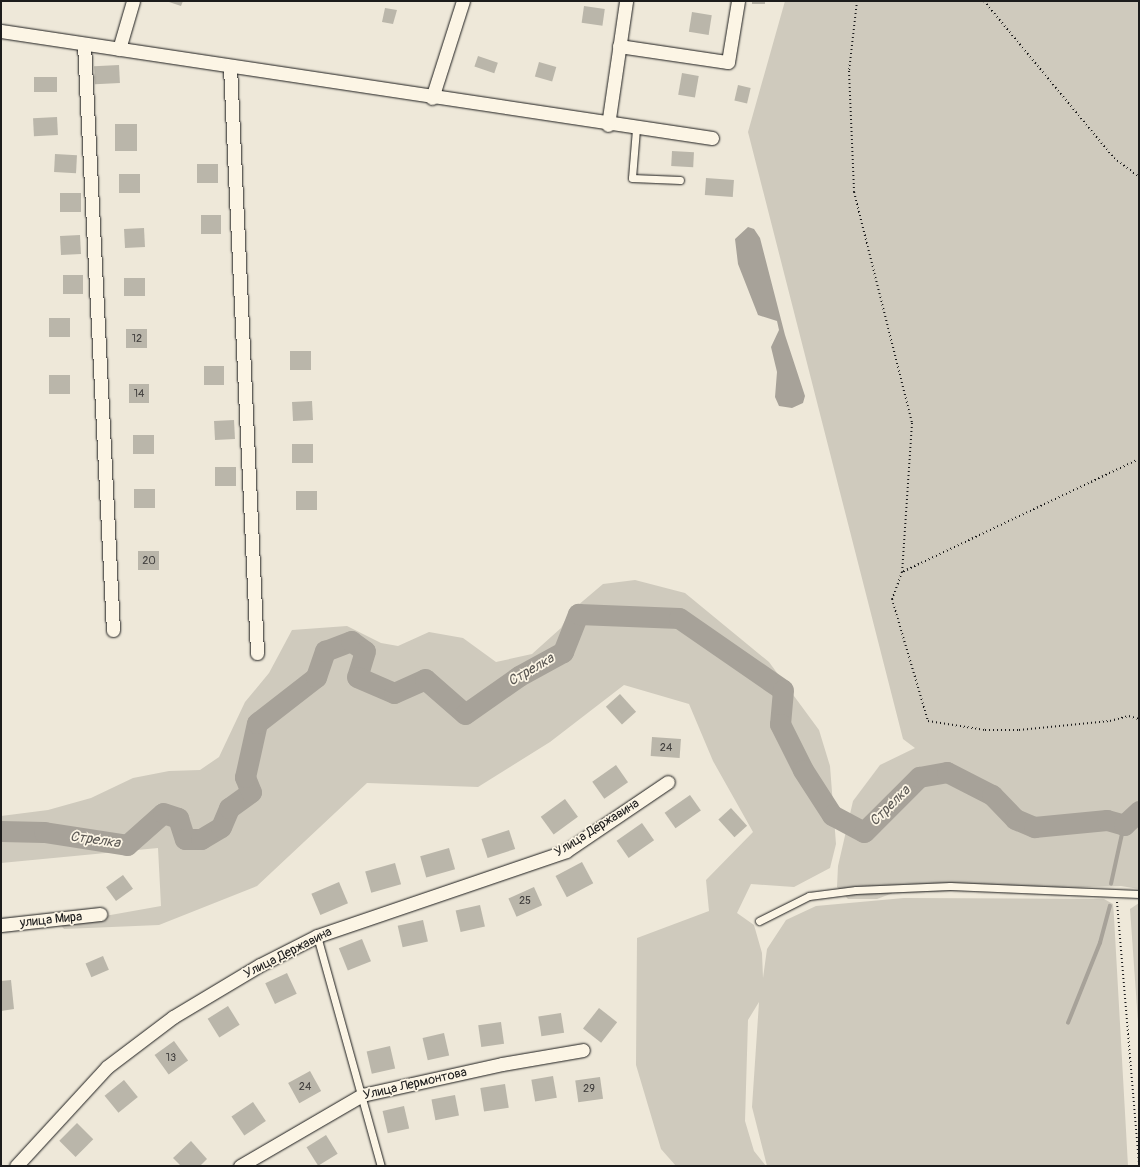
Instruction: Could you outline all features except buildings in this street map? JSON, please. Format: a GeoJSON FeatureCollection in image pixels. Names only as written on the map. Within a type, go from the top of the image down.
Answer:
{"type":"FeatureCollection","features":[{"type":"Feature","properties":{"kind":"street"},"geometry":{"type":"LineString","coordinates":[[119,49],[133,1]]}},
{"type":"Feature","properties":{"kind":"street"},"geometry":{"type":"LineString","coordinates":[[432,98],[463,1]]}},
{"type":"Feature","properties":{"kind":"street"},"geometry":{"type":"LineString","coordinates":[[608,125],[626,1]]}},
{"type":"Feature","properties":{"kind":"street"},"geometry":{"type":"LineString","coordinates":[[619,46],[728,62],[738,1]]}},
{"type":"Feature","properties":{"kind":"street"},"geometry":{"type":"LineString","coordinates":[[1,31],[608,125],[712,138]]}},
{"type":"Feature","properties":{"kind":"street"},"geometry":{"type":"LineString","coordinates":[[84,44],[113,630]]}},
{"type":"Feature","properties":{"kind":"street"},"geometry":{"type":"LineString","coordinates":[[230,67],[257,653]]}},
{"type":"Feature","properties":{"kind":"street","name":"Улица Державина"},"geometry":{"type":"LineString","coordinates":[[16,1166],[113,1062],[173,1017],[317,936],[566,851],[668,782]]}},
{"type":"Feature","properties":{"kind":"street","name":"улица Мира"},"geometry":{"type":"LineString","coordinates":[[1,925],[100,914]]}},
{"type":"Feature","properties":{"kind":"street","name":"Улица Лермонтова"},"geometry":{"type":"LineString","coordinates":[[240,1166],[362,1095],[502,1064],[582,1050]]}},
{"type":"Feature","properties":{"kind":"lane"},"geometry":{"type":"LineString","coordinates":[[636,129],[632,178],[680,180]]}},
{"type":"Feature","properties":{"kind":"lane"},"geometry":{"type":"LineString","coordinates":[[759,921],[809,896],[856,890],[950,886],[1139,894]]}},
{"type":"Feature","properties":{"kind":"lane"},"geometry":{"type":"LineString","coordinates":[[317,936],[381,1166]]}},
{"type":"Feature","properties":{"kind":"path"},"geometry":{"type":"LineString","coordinates":[[857,1],[849,71],[854,192],[912,423],[902,572],[892,599],[928,721],[985,730],[1019,730],[1110,721],[1129,716],[1139,719]]}},
{"type":"Feature","properties":{"kind":"path"},"geometry":{"type":"LineString","coordinates":[[984,1],[1114,158],[1139,177]]}},
{"type":"Feature","properties":{"kind":"path"},"geometry":{"type":"LineString","coordinates":[[902,572],[1139,459]]}},
{"type":"Feature","properties":{"kind":"path"},"geometry":{"type":"LineString","coordinates":[[1116,893],[1125,963],[1139,1166]]}},
{"type":"Feature","properties":{"kind":"shaded area"},"geometry":{"type":"Polygon","coordinates":[[[785,1],[1139,1],[1139,889],[1121,886],[893,893],[877,899],[848,899],[837,887],[838,866],[853,801],[880,765],[915,748],[903,739],[748,132],[785,1]]]}},
{"type":"Feature","properties":{"kind":"shaded area"},"geometry":{"type":"Polygon","coordinates":[[[748,227],[754,229],[760,238],[785,335],[805,396],[803,403],[792,408],[779,406],[775,397],[777,372],[771,347],[779,330],[777,321],[758,315],[738,264],[735,239],[748,227]]]}},
{"type":"Feature","properties":{"kind":"shaded area"},"geometry":{"type":"Polygon","coordinates":[[[635,580],[685,593],[769,662],[819,730],[830,766],[836,844],[830,868],[794,887],[751,884],[737,913],[754,925],[762,953],[763,978],[767,949],[786,920],[816,906],[904,898],[1104,899],[1113,904],[1128,1166],[767,1166],[752,1107],[759,1002],[748,1020],[745,1121],[754,1151],[766,1166],[676,1166],[661,1149],[636,1065],[637,938],[709,911],[706,880],[753,832],[713,761],[689,704],[624,685],[550,742],[478,787],[367,783],[257,886],[159,925],[64,929],[60,924],[161,906],[158,848],[1,863],[1,816],[48,810],[91,798],[133,778],[169,771],[200,770],[219,757],[245,702],[269,673],[292,630],[347,626],[381,643],[398,646],[429,632],[463,638],[496,662],[532,654],[561,628],[570,612],[603,584],[635,580]]]}},
{"type":"Feature","properties":{"kind":"shaded area"},"geometry":{"type":"Polygon","coordinates":[[[1139,903],[1139,1036],[1130,909],[1139,903]]]}},
{"type":"Feature","properties":{"kind":"waterway","name":"Стрелка"},"geometry":{"type":"LineString","coordinates":[[1,831],[44,832],[127,845],[163,813],[178,818],[185,839],[201,839],[221,827],[229,808],[251,792],[245,777],[257,723],[316,677],[325,651],[351,641],[365,651],[357,677],[394,693],[425,679],[465,714],[519,676],[563,652],[578,614],[679,618],[783,690],[780,724],[803,770],[832,815],[864,832],[919,777],[947,772],[992,795],[1015,819],[1034,827],[1107,820],[1124,825],[1139,811]]}},
{"type":"Feature","properties":{"kind":"waterway"},"geometry":{"type":"LineString","coordinates":[[1111,884],[1124,825]]}},
{"type":"Feature","properties":{"kind":"waterway"},"geometry":{"type":"LineString","coordinates":[[1068,1023],[1100,943],[1110,906]]}}]}
